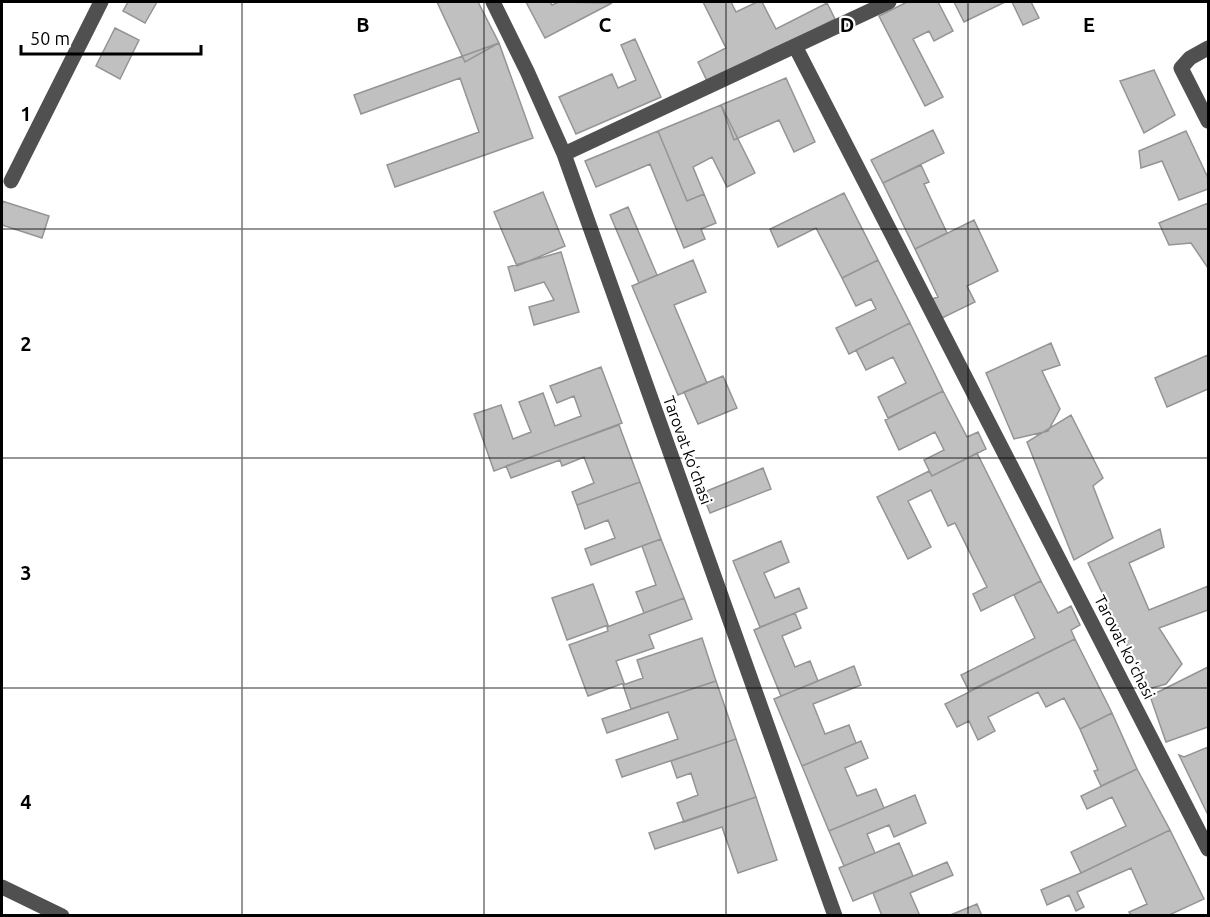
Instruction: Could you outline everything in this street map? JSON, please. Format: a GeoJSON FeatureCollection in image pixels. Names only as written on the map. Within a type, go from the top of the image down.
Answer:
{"type":"FeatureCollection","features":[{"type":"Feature","properties":{"kind":"street"},"geometry":{"type":"LineString","coordinates":[[11,181],[101,2]]}},
{"type":"Feature","properties":{"kind":"street","name":"Tarovat koʻchasi"},"geometry":{"type":"LineString","coordinates":[[493,2],[527,70],[564,154],[835,915]]}},
{"type":"Feature","properties":{"kind":"street"},"geometry":{"type":"LineString","coordinates":[[564,154],[889,2]]}},
{"type":"Feature","properties":{"kind":"street","name":"Tarovat koʻchasi"},"geometry":{"type":"LineString","coordinates":[[795,46],[1209,849]]}},
{"type":"Feature","properties":{"kind":"street"},"geometry":{"type":"LineString","coordinates":[[1209,48],[1190,58],[1181,68],[1209,121]]}},
{"type":"Feature","properties":{"kind":"street"},"geometry":{"type":"LineString","coordinates":[[2,887],[62,915]]}},
{"type":"Feature","properties":{"kind":"building"},"geometry":{"type":"Polygon","coordinates":[[[128,2],[157,2],[145,23],[123,11],[128,2]]]}},
{"type":"Feature","properties":{"kind":"building"},"geometry":{"type":"Polygon","coordinates":[[[437,2],[478,2],[499,43],[465,62],[437,2]]]}},
{"type":"Feature","properties":{"kind":"building"},"geometry":{"type":"Polygon","coordinates":[[[526,2],[550,2],[552,5],[559,2],[612,3],[545,38],[526,2]]]}},
{"type":"Feature","properties":{"kind":"building"},"geometry":{"type":"Polygon","coordinates":[[[703,2],[731,2],[736,12],[762,2],[776,29],[827,3],[835,19],[708,83],[698,62],[726,48],[703,2]]]}},
{"type":"Feature","properties":{"kind":"building"},"geometry":{"type":"Polygon","coordinates":[[[907,2],[938,2],[953,31],[934,41],[929,31],[913,39],[943,97],[925,106],[879,16],[907,2]]]}},
{"type":"Feature","properties":{"kind":"building"},"geometry":{"type":"Polygon","coordinates":[[[954,2],[1005,2],[964,22],[954,2]]]}},
{"type":"Feature","properties":{"kind":"building"},"geometry":{"type":"Polygon","coordinates":[[[1012,2],[1031,2],[1039,18],[1023,25],[1012,2]]]}},
{"type":"Feature","properties":{"kind":"building"},"geometry":{"type":"Polygon","coordinates":[[[115,28],[139,40],[120,79],[96,66],[115,28]]]}},
{"type":"Feature","properties":{"kind":"building"},"geometry":{"type":"Polygon","coordinates":[[[635,39],[661,97],[576,134],[559,97],[612,74],[618,88],[636,80],[621,45],[635,39]]]}},
{"type":"Feature","properties":{"kind":"building"},"geometry":{"type":"Polygon","coordinates":[[[499,43],[533,138],[395,187],[387,165],[479,132],[460,78],[361,114],[354,95],[499,43]]]}},
{"type":"Feature","properties":{"kind":"building"},"geometry":{"type":"Polygon","coordinates":[[[1154,70],[1175,115],[1144,133],[1120,81],[1154,70]]]}},
{"type":"Feature","properties":{"kind":"building"},"geometry":{"type":"Polygon","coordinates":[[[786,78],[815,142],[794,152],[779,120],[734,140],[721,105],[786,78]]]}},
{"type":"Feature","properties":{"kind":"building"},"geometry":{"type":"Polygon","coordinates":[[[721,105],[755,173],[727,187],[712,157],[693,167],[704,194],[687,201],[658,131],[721,105]]]}},
{"type":"Feature","properties":{"kind":"building"},"geometry":{"type":"Polygon","coordinates":[[[933,130],[944,153],[883,183],[871,160],[933,130]]]}},
{"type":"Feature","properties":{"kind":"building"},"geometry":{"type":"Polygon","coordinates":[[[658,131],[687,201],[704,194],[716,223],[701,229],[705,239],[684,248],[650,164],[596,187],[585,161],[658,131]]]}},
{"type":"Feature","properties":{"kind":"building"},"geometry":{"type":"Polygon","coordinates":[[[1186,131],[1208,178],[1208,189],[1179,200],[1162,161],[1141,168],[1139,151],[1186,131]]]}},
{"type":"Feature","properties":{"kind":"building"},"geometry":{"type":"Polygon","coordinates":[[[921,165],[929,182],[924,184],[947,233],[915,249],[883,183],[921,165]]]}},
{"type":"Feature","properties":{"kind":"building"},"geometry":{"type":"Polygon","coordinates":[[[543,192],[565,246],[517,266],[494,212],[543,192]]]}},
{"type":"Feature","properties":{"kind":"building"},"geometry":{"type":"Polygon","coordinates":[[[844,193],[878,260],[842,278],[816,228],[778,247],[770,229],[844,193]]]}},
{"type":"Feature","properties":{"kind":"building"},"geometry":{"type":"Polygon","coordinates":[[[2,201],[49,216],[42,238],[2,225],[2,201]]]}},
{"type":"Feature","properties":{"kind":"building"},"geometry":{"type":"Polygon","coordinates":[[[1208,203],[1208,268],[1191,243],[1169,245],[1159,223],[1208,203]]]}},
{"type":"Feature","properties":{"kind":"building"},"geometry":{"type":"Polygon","coordinates":[[[628,207],[657,275],[639,283],[610,215],[628,207]]]}},
{"type":"Feature","properties":{"kind":"building"},"geometry":{"type":"Polygon","coordinates":[[[974,220],[998,271],[967,286],[975,302],[942,318],[932,299],[938,297],[915,249],[974,220]]]}},
{"type":"Feature","properties":{"kind":"building"},"geometry":{"type":"Polygon","coordinates":[[[561,252],[579,312],[534,325],[529,307],[554,300],[544,282],[515,291],[508,267],[561,252]]]}},
{"type":"Feature","properties":{"kind":"building"},"geometry":{"type":"Polygon","coordinates":[[[693,260],[706,292],[674,305],[707,383],[678,395],[632,286],[693,260]]]}},
{"type":"Feature","properties":{"kind":"building"},"geometry":{"type":"Polygon","coordinates":[[[878,260],[910,323],[849,354],[836,328],[876,309],[871,299],[856,306],[842,278],[878,260]]]}},
{"type":"Feature","properties":{"kind":"building"},"geometry":{"type":"Polygon","coordinates":[[[910,323],[943,391],[888,418],[878,397],[906,383],[893,357],[866,370],[856,350],[910,323]]]}},
{"type":"Feature","properties":{"kind":"building"},"geometry":{"type":"Polygon","coordinates":[[[1051,343],[1060,365],[1042,371],[1060,409],[1048,431],[1014,439],[986,373],[1051,343]]]}},
{"type":"Feature","properties":{"kind":"building"},"geometry":{"type":"Polygon","coordinates":[[[1208,355],[1208,389],[1167,407],[1155,378],[1208,355]]]}},
{"type":"Feature","properties":{"kind":"building"},"geometry":{"type":"Polygon","coordinates":[[[601,367],[622,423],[494,471],[474,414],[501,405],[513,439],[531,432],[519,402],[543,393],[555,426],[581,416],[574,396],[557,403],[550,386],[601,367]]]}},
{"type":"Feature","properties":{"kind":"building"},"geometry":{"type":"Polygon","coordinates":[[[723,376],[737,408],[698,424],[684,392],[723,376]]]}},
{"type":"Feature","properties":{"kind":"building"},"geometry":{"type":"Polygon","coordinates":[[[943,391],[967,437],[978,432],[986,449],[932,476],[924,460],[944,450],[935,432],[899,450],[885,420],[943,391]]]}},
{"type":"Feature","properties":{"kind":"building"},"geometry":{"type":"Polygon","coordinates":[[[1071,415],[1103,478],[1093,486],[1113,538],[1074,560],[1027,442],[1071,415]]]}},
{"type":"Feature","properties":{"kind":"building"},"geometry":{"type":"Polygon","coordinates":[[[619,425],[640,482],[577,505],[572,492],[594,483],[584,457],[562,466],[560,460],[511,478],[506,466],[619,425]]]}},
{"type":"Feature","properties":{"kind":"building"},"geometry":{"type":"Polygon","coordinates":[[[977,453],[1041,581],[981,611],[973,594],[987,587],[955,523],[948,526],[931,490],[908,501],[931,547],[908,559],[877,497],[929,471],[932,476],[977,453]]]}},
{"type":"Feature","properties":{"kind":"building"},"geometry":{"type":"Polygon","coordinates":[[[763,468],[771,489],[710,513],[702,493],[763,468]]]}},
{"type":"Feature","properties":{"kind":"building"},"geometry":{"type":"Polygon","coordinates":[[[640,482],[661,539],[591,565],[585,549],[615,538],[608,520],[585,529],[577,505],[640,482]]]}},
{"type":"Feature","properties":{"kind":"building"},"geometry":{"type":"Polygon","coordinates":[[[1160,529],[1164,547],[1129,563],[1149,610],[1208,586],[1208,610],[1159,628],[1182,664],[1166,684],[1148,689],[1088,563],[1160,529]]]}},
{"type":"Feature","properties":{"kind":"building"},"geometry":{"type":"Polygon","coordinates":[[[661,539],[684,598],[644,613],[636,592],[656,585],[642,546],[661,539]]]}},
{"type":"Feature","properties":{"kind":"building"},"geometry":{"type":"Polygon","coordinates":[[[781,541],[789,562],[764,573],[775,598],[799,588],[807,608],[760,627],[733,561],[781,541]]]}},
{"type":"Feature","properties":{"kind":"building"},"geometry":{"type":"Polygon","coordinates":[[[1041,581],[1058,613],[1071,606],[1080,625],[1071,630],[1075,639],[969,691],[961,675],[1035,638],[1014,595],[1041,581]]]}},
{"type":"Feature","properties":{"kind":"building"},"geometry":{"type":"Polygon","coordinates":[[[593,584],[608,625],[567,640],[552,598],[593,584]]]}},
{"type":"Feature","properties":{"kind":"building"},"geometry":{"type":"Polygon","coordinates":[[[684,598],[692,619],[649,635],[654,648],[616,661],[624,683],[588,696],[569,645],[608,631],[607,627],[684,598]]]}},
{"type":"Feature","properties":{"kind":"building"},"geometry":{"type":"Polygon","coordinates":[[[795,613],[801,628],[782,636],[795,667],[810,661],[818,681],[781,696],[754,630],[795,613]]]}},
{"type":"Feature","properties":{"kind":"building"},"geometry":{"type":"Polygon","coordinates":[[[702,638],[716,681],[631,709],[623,685],[643,678],[637,660],[702,638]]]}},
{"type":"Feature","properties":{"kind":"building"},"geometry":{"type":"Polygon","coordinates":[[[1075,639],[1112,713],[1080,729],[1064,698],[1046,707],[1038,692],[988,717],[995,731],[978,740],[969,721],[957,727],[945,704],[1075,639]]]}},
{"type":"Feature","properties":{"kind":"building"},"geometry":{"type":"Polygon","coordinates":[[[854,666],[861,685],[813,704],[825,734],[849,725],[856,743],[802,766],[774,699],[854,666]]]}},
{"type":"Feature","properties":{"kind":"building"},"geometry":{"type":"Polygon","coordinates":[[[1208,667],[1208,727],[1166,742],[1150,696],[1208,667]]]}},
{"type":"Feature","properties":{"kind":"building"},"geometry":{"type":"Polygon","coordinates":[[[716,681],[736,739],[622,777],[616,760],[678,739],[668,712],[607,733],[602,719],[716,681]]]}},
{"type":"Feature","properties":{"kind":"building"},"geometry":{"type":"Polygon","coordinates":[[[1112,713],[1137,769],[1101,786],[1094,771],[1098,770],[1080,729],[1112,713]]]}},
{"type":"Feature","properties":{"kind":"building"},"geometry":{"type":"Polygon","coordinates":[[[736,739],[756,797],[684,822],[677,803],[698,795],[691,773],[677,778],[671,761],[736,739]]]}},
{"type":"Feature","properties":{"kind":"building"},"geometry":{"type":"Polygon","coordinates":[[[861,741],[868,758],[845,768],[857,796],[876,789],[884,808],[829,831],[802,766],[861,741]]]}},
{"type":"Feature","properties":{"kind":"building"},"geometry":{"type":"Polygon","coordinates":[[[1208,747],[1208,815],[1179,755],[1184,757],[1208,747]]]}},
{"type":"Feature","properties":{"kind":"building"},"geometry":{"type":"Polygon","coordinates":[[[1137,769],[1170,830],[1081,873],[1071,852],[1126,826],[1112,797],[1087,809],[1081,796],[1137,769]]]}},
{"type":"Feature","properties":{"kind":"building"},"geometry":{"type":"Polygon","coordinates":[[[915,795],[926,823],[894,837],[889,825],[867,834],[875,853],[844,866],[829,831],[915,795]]]}},
{"type":"Feature","properties":{"kind":"building"},"geometry":{"type":"Polygon","coordinates":[[[756,797],[777,860],[738,873],[722,827],[655,849],[649,833],[756,797]]]}},
{"type":"Feature","properties":{"kind":"building"},"geometry":{"type":"Polygon","coordinates":[[[1170,830],[1204,899],[1167,916],[1129,916],[1131,915],[1129,912],[1147,904],[1131,868],[1077,892],[1084,907],[1076,911],[1069,895],[1047,905],[1041,890],[1170,830]]]}},
{"type":"Feature","properties":{"kind":"building"},"geometry":{"type":"Polygon","coordinates":[[[899,843],[913,876],[853,901],[839,868],[899,843]]]}},
{"type":"Feature","properties":{"kind":"building"},"geometry":{"type":"Polygon","coordinates":[[[947,862],[953,875],[910,893],[920,916],[882,916],[873,893],[947,862]]]}},
{"type":"Feature","properties":{"kind":"building"},"geometry":{"type":"Polygon","coordinates":[[[977,904],[982,916],[948,916],[977,904]]]}}]}
